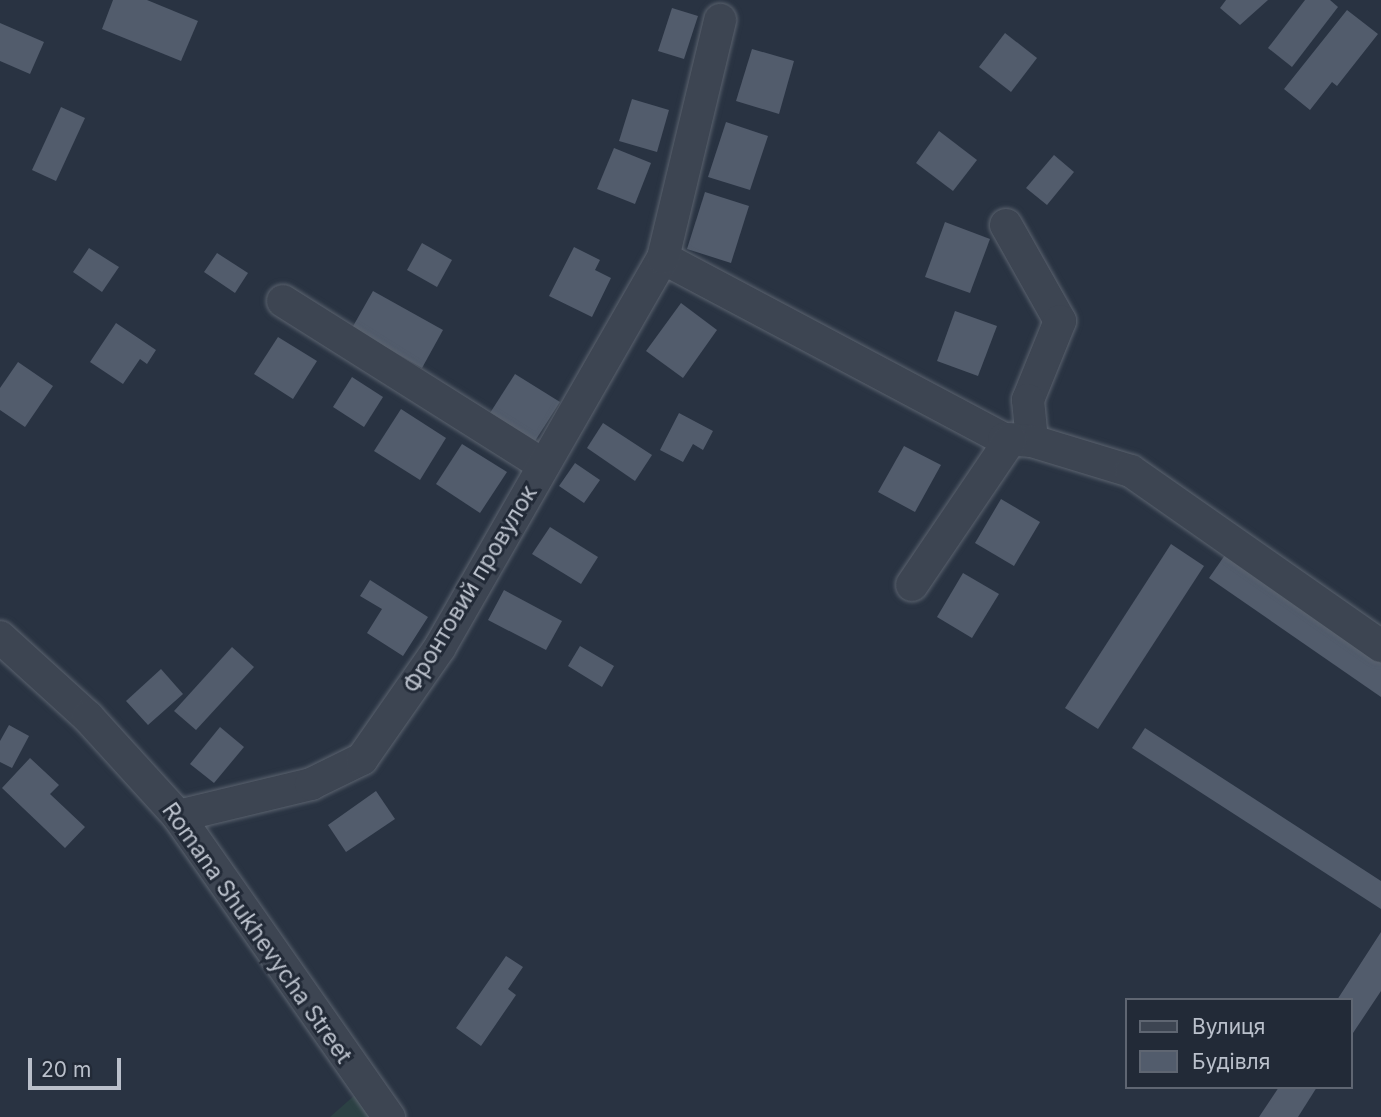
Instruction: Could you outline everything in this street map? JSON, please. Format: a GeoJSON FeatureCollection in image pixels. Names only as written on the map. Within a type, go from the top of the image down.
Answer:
{"type":"FeatureCollection","features":[{"type":"Feature","properties":{"kind":"street","name":"Фронтовий провулок"},"geometry":{"type":"LineString","coordinates":[[178,816],[311,784],[362,759],[440,647],[663,258],[720,20]]}},
{"type":"Feature","properties":{"kind":"street"},"geometry":{"type":"LineString","coordinates":[[912,585],[1022,440],[1028,400],[1060,321],[1006,225]]}},
{"type":"Feature","properties":{"kind":"street"},"geometry":{"type":"LineString","coordinates":[[663,258],[1022,440],[1069,456],[1131,471],[1381,646]]}},
{"type":"Feature","properties":{"kind":"street","name":"Фронтовий провулок"},"geometry":{"type":"LineString","coordinates":[[282,301],[543,466]]}},
{"type":"Feature","properties":{"kind":"street","name":"Romana Shukhevycha Street"},"geometry":{"type":"LineString","coordinates":[[0,636],[88,717],[178,816],[389,1117]]}},
{"type":"Feature","properties":{"kind":"green space"},"geometry":{"type":"Polygon","coordinates":[[[356,1094],[373,1117],[330,1117],[356,1094]]]}},
{"type":"Feature","properties":{"kind":"building"},"geometry":{"type":"Polygon","coordinates":[[[113,0],[147,0],[198,21],[181,61],[102,29],[113,0]]]}},
{"type":"Feature","properties":{"kind":"building"},"geometry":{"type":"Polygon","coordinates":[[[1226,0],[1268,0],[1240,25],[1220,8],[1226,0]]]}},
{"type":"Feature","properties":{"kind":"building"},"geometry":{"type":"Polygon","coordinates":[[[1305,0],[1330,0],[1338,7],[1292,67],[1268,48],[1305,0]]]}},
{"type":"Feature","properties":{"kind":"building"},"geometry":{"type":"Polygon","coordinates":[[[672,8],[698,16],[684,59],[658,51],[672,8]]]}},
{"type":"Feature","properties":{"kind":"building"},"geometry":{"type":"Polygon","coordinates":[[[1347,10],[1378,34],[1337,86],[1332,82],[1310,110],[1284,89],[1347,10]]]}},
{"type":"Feature","properties":{"kind":"building"},"geometry":{"type":"Polygon","coordinates":[[[0,23],[44,42],[30,74],[0,61],[0,23]]]}},
{"type":"Feature","properties":{"kind":"building"},"geometry":{"type":"Polygon","coordinates":[[[1005,33],[1037,58],[1011,92],[979,67],[1005,33]]]}},
{"type":"Feature","properties":{"kind":"building"},"geometry":{"type":"Polygon","coordinates":[[[752,49],[794,61],[779,114],[736,101],[752,49]]]}},
{"type":"Feature","properties":{"kind":"building"},"geometry":{"type":"Polygon","coordinates":[[[632,99],[669,110],[657,152],[619,141],[632,99]]]}},
{"type":"Feature","properties":{"kind":"building"},"geometry":{"type":"Polygon","coordinates":[[[61,107],[85,118],[56,181],[32,170],[61,107]]]}},
{"type":"Feature","properties":{"kind":"building"},"geometry":{"type":"Polygon","coordinates":[[[726,122],[768,136],[750,190],[708,177],[726,122]]]}},
{"type":"Feature","properties":{"kind":"building"},"geometry":{"type":"Polygon","coordinates":[[[939,131],[977,160],[953,191],[916,163],[939,131]]]}},
{"type":"Feature","properties":{"kind":"building"},"geometry":{"type":"Polygon","coordinates":[[[614,148],[651,163],[635,204],[597,189],[614,148]]]}},
{"type":"Feature","properties":{"kind":"building"},"geometry":{"type":"Polygon","coordinates":[[[1054,155],[1074,172],[1047,205],[1026,188],[1054,155]]]}},
{"type":"Feature","properties":{"kind":"building"},"geometry":{"type":"Polygon","coordinates":[[[705,192],[749,206],[731,263],[687,249],[705,192]]]}},
{"type":"Feature","properties":{"kind":"building"},"geometry":{"type":"Polygon","coordinates":[[[945,222],[990,239],[970,293],[925,277],[945,222]]]}},
{"type":"Feature","properties":{"kind":"building"},"geometry":{"type":"Polygon","coordinates":[[[422,243],[452,260],[437,287],[407,270],[422,243]]]}},
{"type":"Feature","properties":{"kind":"building"},"geometry":{"type":"Polygon","coordinates":[[[574,247],[600,260],[595,270],[611,278],[592,317],[549,296],[574,247]]]}},
{"type":"Feature","properties":{"kind":"building"},"geometry":{"type":"Polygon","coordinates":[[[89,248],[119,267],[102,292],[73,272],[89,248]]]}},
{"type":"Feature","properties":{"kind":"building"},"geometry":{"type":"Polygon","coordinates":[[[217,253],[248,273],[235,293],[204,272],[217,253]]]}},
{"type":"Feature","properties":{"kind":"building"},"geometry":{"type":"Polygon","coordinates":[[[373,291],[443,330],[422,368],[352,328],[373,291]]]}},
{"type":"Feature","properties":{"kind":"building"},"geometry":{"type":"Polygon","coordinates":[[[681,303],[717,330],[683,378],[646,351],[681,303]]]}},
{"type":"Feature","properties":{"kind":"building"},"geometry":{"type":"Polygon","coordinates":[[[955,311],[997,326],[978,376],[937,361],[955,311]]]}},
{"type":"Feature","properties":{"kind":"building"},"geometry":{"type":"Polygon","coordinates":[[[116,323],[156,350],[147,364],[140,359],[123,384],[90,362],[116,323]]]}},
{"type":"Feature","properties":{"kind":"building"},"geometry":{"type":"Polygon","coordinates":[[[278,337],[317,361],[293,399],[254,374],[278,337]]]}},
{"type":"Feature","properties":{"kind":"building"},"geometry":{"type":"Polygon","coordinates":[[[18,362],[53,386],[25,427],[0,410],[0,388],[18,362]]]}},
{"type":"Feature","properties":{"kind":"building"},"geometry":{"type":"Polygon","coordinates":[[[515,374],[560,402],[535,441],[490,413],[515,374]]]}},
{"type":"Feature","properties":{"kind":"building"},"geometry":{"type":"Polygon","coordinates":[[[352,377],[383,397],[364,427],[333,407],[352,377]]]}},
{"type":"Feature","properties":{"kind":"building"},"geometry":{"type":"Polygon","coordinates":[[[401,409],[446,438],[420,480],[374,451],[401,409]]]}},
{"type":"Feature","properties":{"kind":"building"},"geometry":{"type":"Polygon","coordinates":[[[679,413],[713,431],[703,450],[693,444],[683,462],[660,450],[679,413]]]}},
{"type":"Feature","properties":{"kind":"building"},"geometry":{"type":"Polygon","coordinates":[[[603,423],[652,455],[635,481],[587,448],[603,423]]]}},
{"type":"Feature","properties":{"kind":"building"},"geometry":{"type":"Polygon","coordinates":[[[462,444],[507,472],[480,513],[436,484],[462,444]]]}},
{"type":"Feature","properties":{"kind":"building"},"geometry":{"type":"Polygon","coordinates":[[[904,446],[941,465],[915,512],[878,492],[904,446]]]}},
{"type":"Feature","properties":{"kind":"building"},"geometry":{"type":"Polygon","coordinates":[[[575,463],[600,480],[584,503],[559,486],[575,463]]]}},
{"type":"Feature","properties":{"kind":"building"},"geometry":{"type":"Polygon","coordinates":[[[1001,499],[1040,522],[1014,566],[975,543],[1001,499]]]}},
{"type":"Feature","properties":{"kind":"building"},"geometry":{"type":"Polygon","coordinates":[[[550,527],[598,557],[581,584],[532,554],[550,527]]]}},
{"type":"Feature","properties":{"kind":"building"},"geometry":{"type":"Polygon","coordinates":[[[1171,544],[1204,566],[1098,729],[1065,708],[1171,544]]]}},
{"type":"Feature","properties":{"kind":"building"},"geometry":{"type":"Polygon","coordinates":[[[1225,555],[1381,663],[1381,697],[1209,578],[1225,555]]]}},
{"type":"Feature","properties":{"kind":"building"},"geometry":{"type":"Polygon","coordinates":[[[963,573],[999,594],[972,638],[937,617],[963,573]]]}},
{"type":"Feature","properties":{"kind":"building"},"geometry":{"type":"Polygon","coordinates":[[[370,580],[428,617],[403,656],[367,633],[382,609],[360,596],[370,580]]]}},
{"type":"Feature","properties":{"kind":"building"},"geometry":{"type":"Polygon","coordinates":[[[504,590],[562,621],[546,650],[488,620],[504,590]]]}},
{"type":"Feature","properties":{"kind":"building"},"geometry":{"type":"Polygon","coordinates":[[[580,646],[614,666],[602,687],[568,666],[580,646]]]}},
{"type":"Feature","properties":{"kind":"building"},"geometry":{"type":"Polygon","coordinates":[[[232,647],[254,667],[196,730],[174,711],[232,647]]]}},
{"type":"Feature","properties":{"kind":"building"},"geometry":{"type":"Polygon","coordinates":[[[161,669],[183,694],[148,725],[126,701],[161,669]]]}},
{"type":"Feature","properties":{"kind":"building"},"geometry":{"type":"Polygon","coordinates":[[[9,725],[29,736],[12,768],[0,762],[0,741],[9,725]]]}},
{"type":"Feature","properties":{"kind":"building"},"geometry":{"type":"Polygon","coordinates":[[[220,727],[244,747],[214,783],[190,764],[220,727]]]}},
{"type":"Feature","properties":{"kind":"building"},"geometry":{"type":"Polygon","coordinates":[[[1145,728],[1381,881],[1381,909],[1132,748],[1145,728]]]}},
{"type":"Feature","properties":{"kind":"building"},"geometry":{"type":"Polygon","coordinates":[[[30,758],[59,785],[50,794],[85,827],[65,848],[2,788],[30,758]]]}},
{"type":"Feature","properties":{"kind":"building"},"geometry":{"type":"Polygon","coordinates":[[[376,791],[395,819],[346,852],[328,825],[376,791]]]}},
{"type":"Feature","properties":{"kind":"building"},"geometry":{"type":"Polygon","coordinates":[[[1381,932],[1381,991],[1353,1033],[1353,998],[1338,998],[1381,932]]]}},
{"type":"Feature","properties":{"kind":"building"},"geometry":{"type":"Polygon","coordinates":[[[506,956],[523,967],[508,989],[516,995],[481,1046],[456,1028],[506,956]]]}},
{"type":"Feature","properties":{"kind":"building"},"geometry":{"type":"Polygon","coordinates":[[[1278,1089],[1316,1089],[1298,1117],[1259,1117],[1278,1089]]]}}]}
